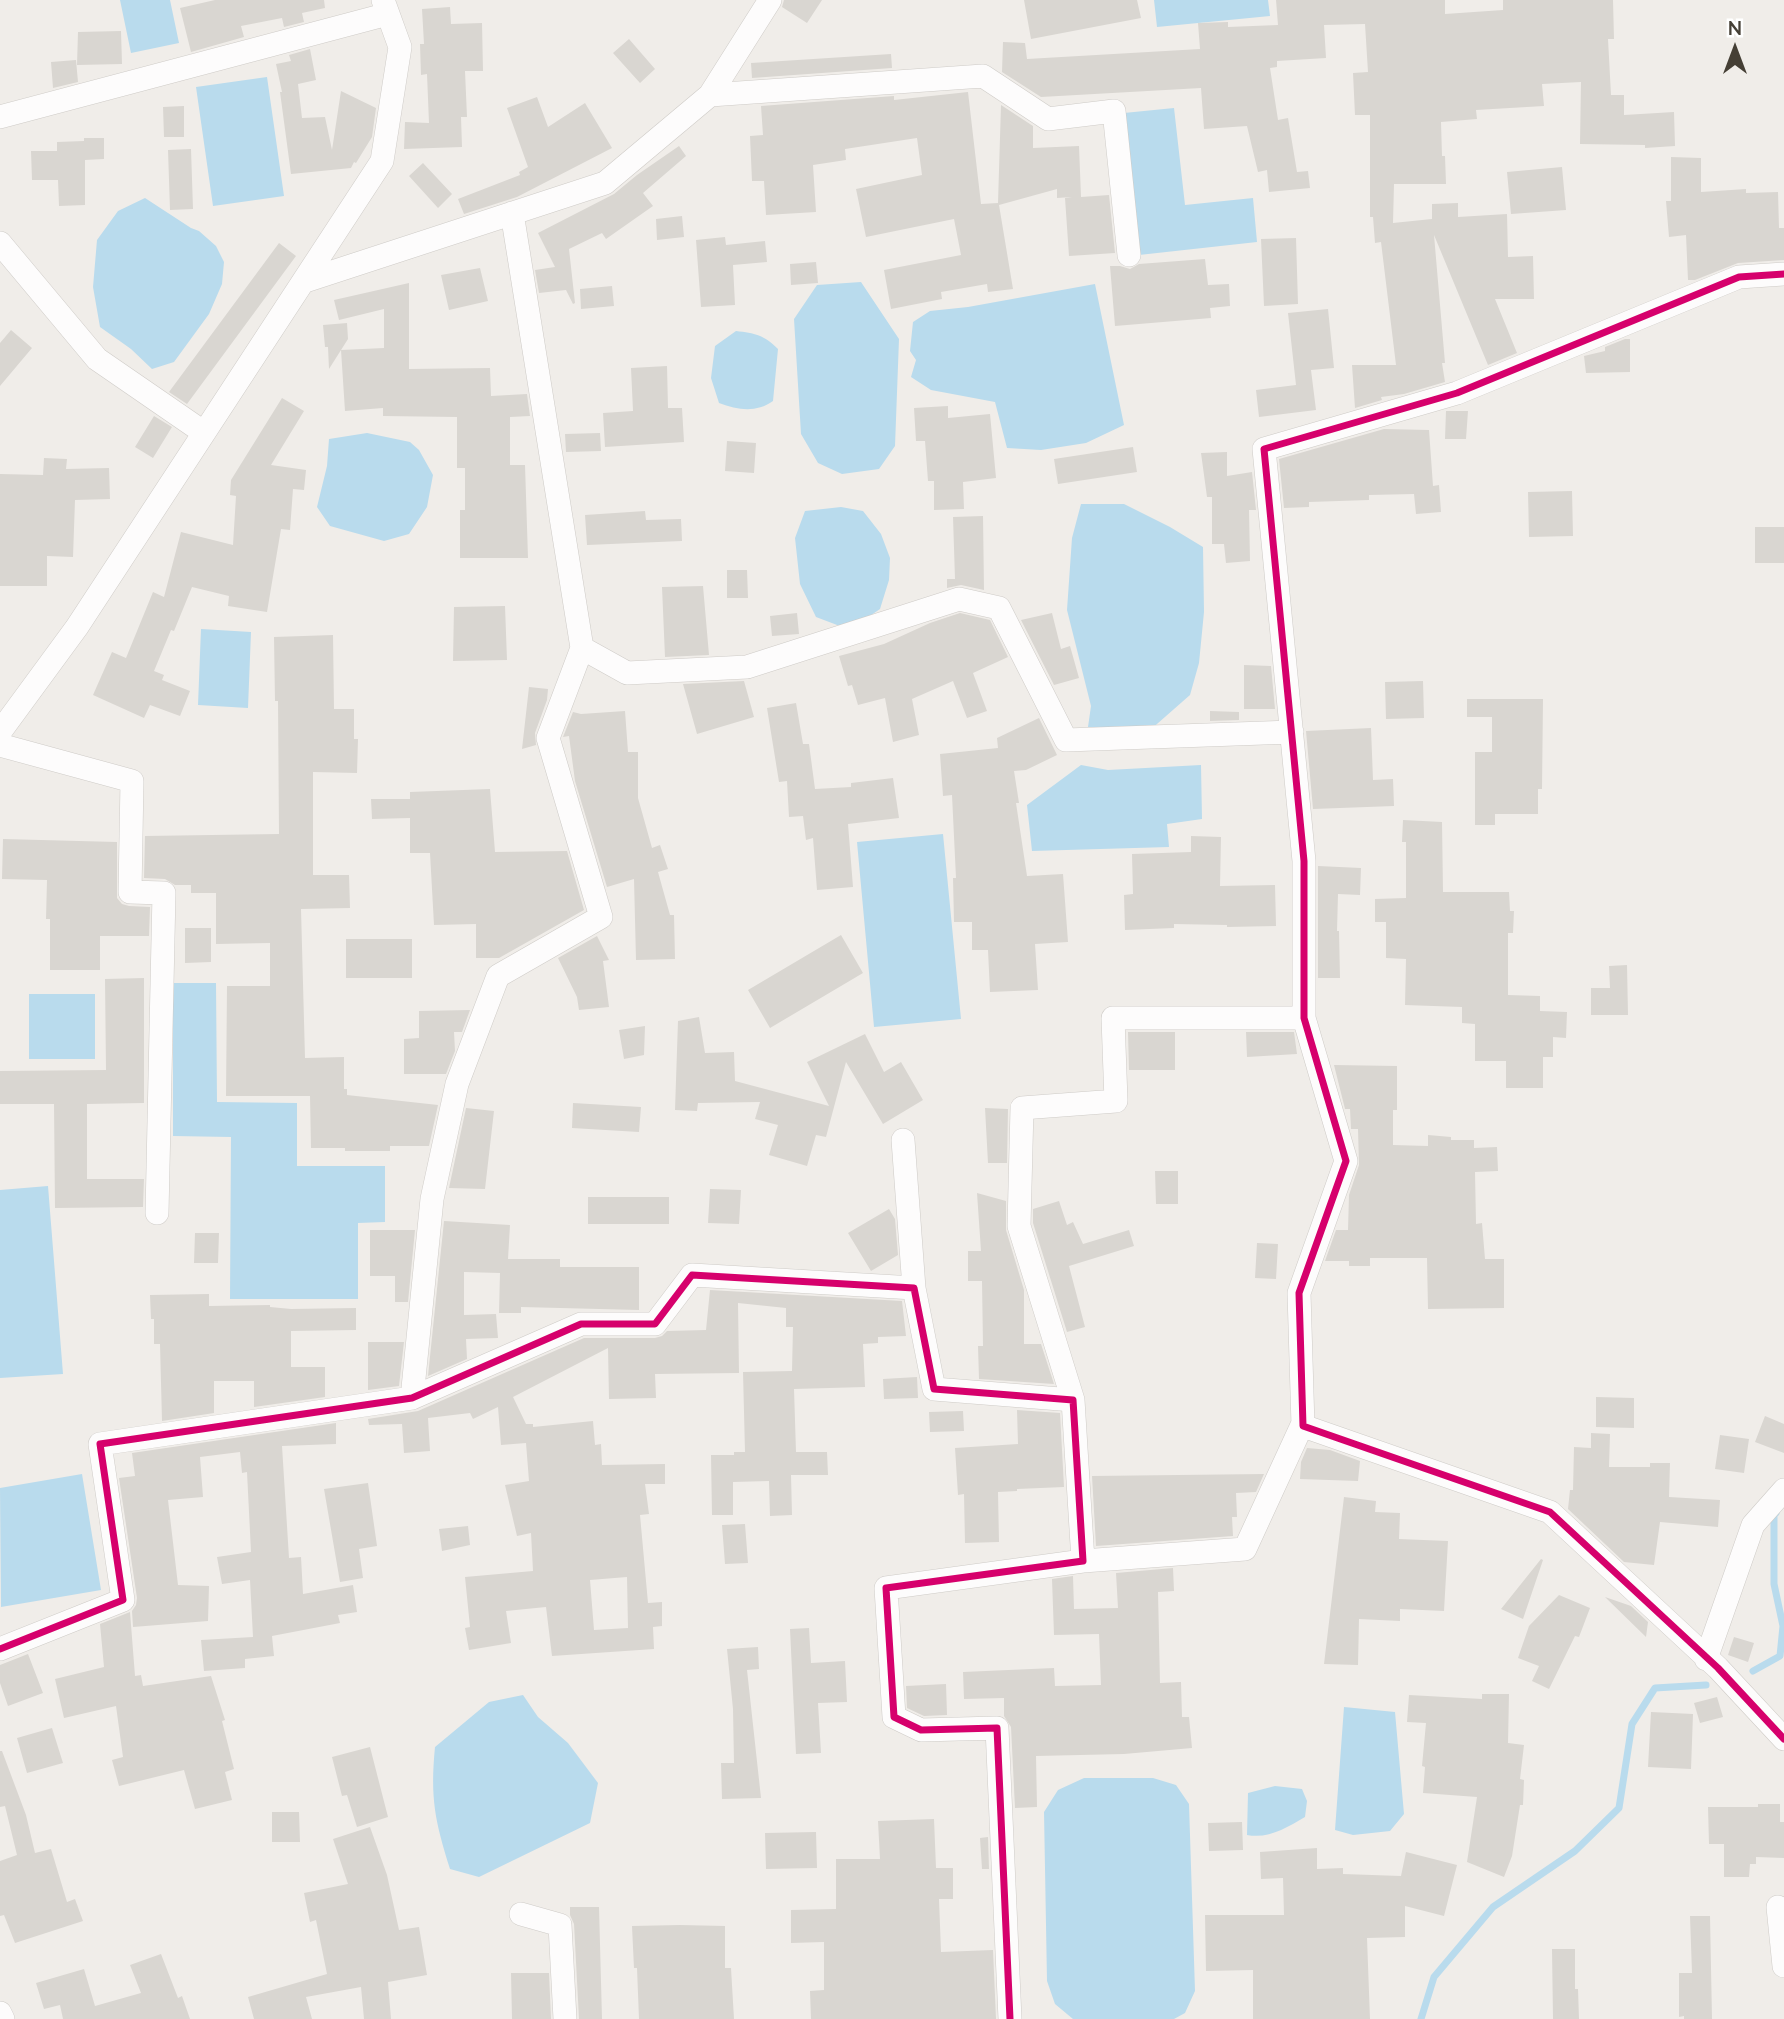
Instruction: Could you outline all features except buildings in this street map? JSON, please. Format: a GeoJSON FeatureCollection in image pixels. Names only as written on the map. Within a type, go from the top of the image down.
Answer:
{"type":"FeatureCollection","features":[{"type":"Feature","properties":{"kind":"street"},"geometry":{"type":"LineString","coordinates":[[305,281],[605,183],[710,95],[770,0]]}},
{"type":"Feature","properties":{"kind":"street"},"geometry":{"type":"LineString","coordinates":[[0,117],[386,7],[400,47],[382,161],[77,627],[0,732]]}},
{"type":"Feature","properties":{"kind":"street"},"geometry":{"type":"LineString","coordinates":[[710,95],[983,76],[1048,118],[1114,111],[1129,255]]}},
{"type":"Feature","properties":{"kind":"street"},"geometry":{"type":"LineString","coordinates":[[412,1398],[432,1199],[457,1084],[498,976],[601,917],[548,738],[582,648],[512,213]]}},
{"type":"Feature","properties":{"kind":"street"},"geometry":{"type":"LineString","coordinates":[[0,243],[97,359],[203,432]]}},
{"type":"Feature","properties":{"kind":"street"},"geometry":{"type":"LineString","coordinates":[[1010,2019],[997,1728],[921,1730],[894,1717],[886,1588],[1083,1561],[1245,1549],[1303,1423],[1299,1293],[1346,1161],[1304,1018],[1304,861],[1264,449],[1457,393],[1739,277],[1784,274]]}},
{"type":"Feature","properties":{"kind":"street"},"geometry":{"type":"LineString","coordinates":[[582,648],[627,673],[747,667],[959,599],[999,608],[1066,740],[1292,733]]}},
{"type":"Feature","properties":{"kind":"street"},"geometry":{"type":"LineString","coordinates":[[0,745],[132,781],[130,892],[164,893],[157,1213]]}},
{"type":"Feature","properties":{"kind":"street"},"geometry":{"type":"LineString","coordinates":[[1083,1561],[1073,1400],[1019,1226],[1022,1108],[1116,1101],[1114,1018],[1304,1018]]}},
{"type":"Feature","properties":{"kind":"street"},"geometry":{"type":"LineString","coordinates":[[903,1140],[914,1288],[934,1388],[1073,1400]]}},
{"type":"Feature","properties":{"kind":"street"},"geometry":{"type":"LineString","coordinates":[[0,1649],[123,1600],[100,1444],[412,1398],[581,1324],[655,1324],[692,1275],[914,1288]]}},
{"type":"Feature","properties":{"kind":"street"},"geometry":{"type":"LineString","coordinates":[[1303,1423],[1303,1426],[1550,1512],[1718,1668],[1784,1739]]}},
{"type":"Feature","properties":{"kind":"street"},"geometry":{"type":"LineString","coordinates":[[1706,1659],[1753,1525],[1784,1490]]}},
{"type":"Feature","properties":{"kind":"street"},"geometry":{"type":"LineString","coordinates":[[1777,1906],[1784,1966]]}},
{"type":"Feature","properties":{"kind":"street"},"geometry":{"type":"LineString","coordinates":[[521,1914],[560,1925],[565,2019]]}},
{"type":"Feature","properties":{"kind":"street"},"geometry":{"type":"LineString","coordinates":[[0,2013],[4,2019]]}},
{"type":"Feature","properties":{"kind":"water"},"geometry":{"type":"Polygon","coordinates":[[[120,0],[170,0],[179,43],[131,53],[120,0]]]}},
{"type":"Feature","properties":{"kind":"water"},"geometry":{"type":"Polygon","coordinates":[[[1154,0],[1268,0],[1270,16],[1157,27],[1154,0]]]}},
{"type":"Feature","properties":{"kind":"water"},"geometry":{"type":"Polygon","coordinates":[[[267,77],[284,196],[213,206],[196,87],[267,77]]]}},
{"type":"Feature","properties":{"kind":"water"},"geometry":{"type":"Polygon","coordinates":[[[1174,108],[1185,205],[1253,198],[1257,242],[1139,255],[1124,113],[1174,108]]]}},
{"type":"Feature","properties":{"kind":"water"},"geometry":{"type":"Polygon","coordinates":[[[145,198],[199,231],[216,246],[224,262],[222,284],[209,314],[174,362],[152,369],[131,349],[100,327],[93,287],[97,240],[118,211],[145,198]]]}},
{"type":"Feature","properties":{"kind":"water"},"geometry":{"type":"Polygon","coordinates":[[[861,282],[899,339],[895,446],[879,469],[842,474],[818,463],[801,434],[794,319],[817,285],[861,282]]]}},
{"type":"Feature","properties":{"kind":"water"},"geometry":{"type":"Polygon","coordinates":[[[1095,284],[1124,425],[1086,443],[1041,450],[1007,448],[995,402],[931,390],[911,377],[916,360],[910,351],[913,322],[930,311],[968,307],[1095,284]]]}},
{"type":"Feature","properties":{"kind":"water"},"geometry":{"type":"Polygon","coordinates":[[[736,331],[759,335],[778,349],[773,401],[767,405],[740,409],[719,403],[711,378],[715,346],[736,331]]]}},
{"type":"Feature","properties":{"kind":"water"},"geometry":{"type":"Polygon","coordinates":[[[367,433],[410,442],[419,450],[433,475],[427,507],[409,534],[384,541],[330,526],[317,507],[327,466],[329,439],[367,433]]]}},
{"type":"Feature","properties":{"kind":"water"},"geometry":{"type":"Polygon","coordinates":[[[1081,504],[1124,504],[1203,547],[1204,612],[1199,663],[1190,695],[1149,731],[1088,727],[1091,706],[1067,610],[1072,538],[1081,504]]]}},
{"type":"Feature","properties":{"kind":"water"},"geometry":{"type":"Polygon","coordinates":[[[841,507],[863,511],[881,534],[890,558],[889,580],[880,609],[845,628],[816,617],[800,584],[795,538],[805,511],[841,507]]]}},
{"type":"Feature","properties":{"kind":"water"},"geometry":{"type":"Polygon","coordinates":[[[201,629],[251,632],[248,708],[198,705],[201,629]]]}},
{"type":"Feature","properties":{"kind":"water"},"geometry":{"type":"Polygon","coordinates":[[[1081,765],[1108,770],[1201,765],[1202,819],[1167,824],[1169,847],[1032,851],[1027,805],[1081,765]]]}},
{"type":"Feature","properties":{"kind":"water"},"geometry":{"type":"Polygon","coordinates":[[[943,834],[961,1019],[874,1027],[857,842],[943,834]]]}},
{"type":"Feature","properties":{"kind":"water"},"geometry":{"type":"Polygon","coordinates":[[[173,983],[216,983],[217,1102],[297,1103],[297,1166],[385,1166],[385,1222],[358,1223],[358,1299],[230,1299],[231,1137],[173,1136],[173,983]]]}},
{"type":"Feature","properties":{"kind":"water"},"geometry":{"type":"Polygon","coordinates":[[[29,994],[95,994],[95,1059],[29,1059],[29,994]]]}},
{"type":"Feature","properties":{"kind":"water"},"geometry":{"type":"Polygon","coordinates":[[[48,1186],[63,1374],[0,1378],[0,1190],[48,1186]]]}},
{"type":"Feature","properties":{"kind":"water"},"geometry":{"type":"Polygon","coordinates":[[[82,1474],[101,1590],[1,1607],[0,1488],[82,1474]]]}},
{"type":"Feature","properties":{"kind":"water"},"geometry":{"type":"Polygon","coordinates":[[[523,1695],[538,1717],[568,1743],[598,1783],[590,1823],[479,1877],[450,1869],[435,1809],[435,1747],[489,1702],[523,1695]]]}},
{"type":"Feature","properties":{"kind":"water"},"geometry":{"type":"Polygon","coordinates":[[[1344,1707],[1395,1712],[1404,1814],[1390,1831],[1353,1835],[1335,1830],[1344,1707]]]}},
{"type":"Feature","properties":{"kind":"water"},"geometry":{"type":"Polygon","coordinates":[[[1084,1778],[1153,1778],[1176,1785],[1189,1804],[1195,1991],[1185,2013],[1174,2019],[1073,2019],[1055,2004],[1047,1981],[1044,1812],[1058,1790],[1084,1778]]]}},
{"type":"Feature","properties":{"kind":"water"},"geometry":{"type":"Polygon","coordinates":[[[1275,1786],[1302,1789],[1307,1801],[1305,1817],[1270,1834],[1247,1835],[1248,1793],[1275,1786]]]}},
{"type":"Feature","properties":{"kind":"waterway"},"geometry":{"type":"LineString","coordinates":[[1753,1671],[1780,1656],[1783,1626],[1774,1584],[1776,1513]]}},
{"type":"Feature","properties":{"kind":"waterway"},"geometry":{"type":"LineString","coordinates":[[1421,2019],[1434,1977],[1493,1907],[1575,1851],[1619,1808],[1632,1724],[1655,1688],[1706,1685]]}},
{"type":"Feature","properties":{"kind":"cycle path"},"geometry":{"type":"LineString","coordinates":[[1784,274],[1739,277],[1457,393],[1264,449],[1304,861],[1304,1018],[1346,1161],[1299,1293],[1303,1426],[1550,1512],[1718,1668],[1784,1739]]}},
{"type":"Feature","properties":{"kind":"cycle path"},"geometry":{"type":"LineString","coordinates":[[0,1649],[123,1600],[100,1444],[412,1398],[581,1324],[655,1324],[692,1275],[914,1288],[934,1389],[1073,1400],[1083,1561],[886,1588],[894,1717],[921,1730],[997,1728],[1010,2019]]}}]}
